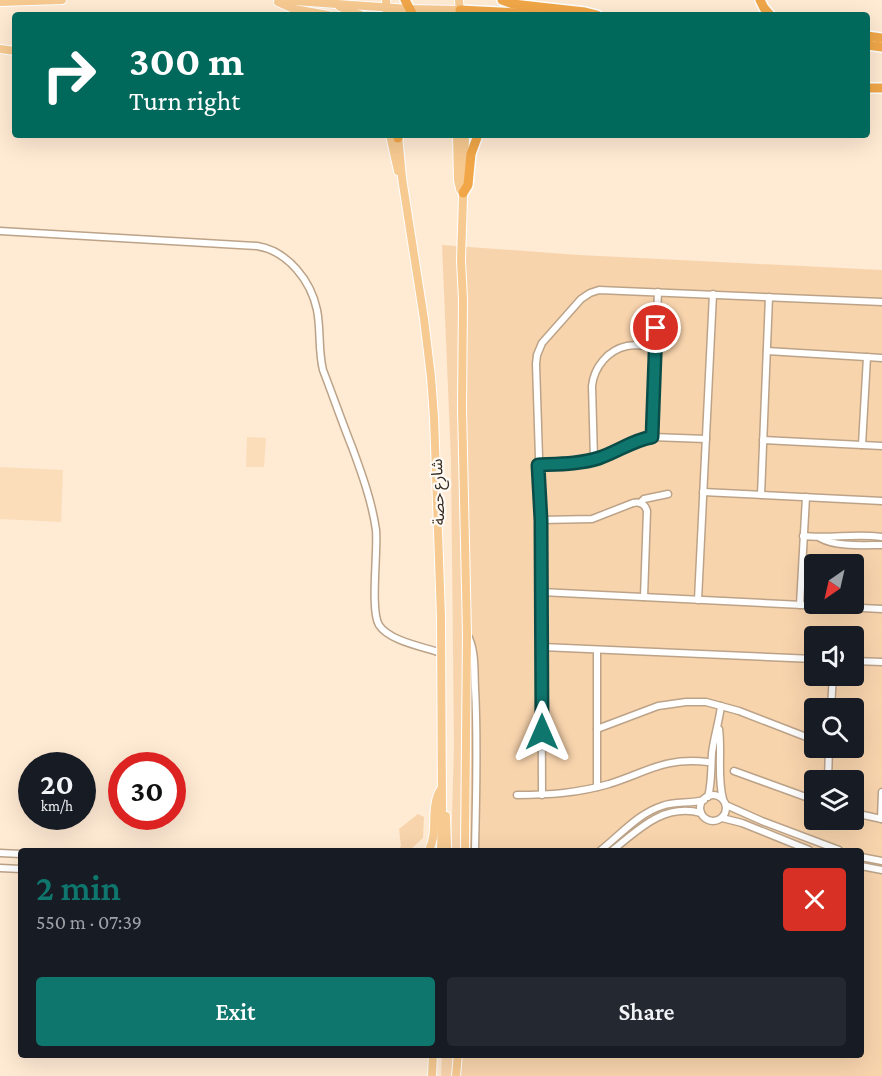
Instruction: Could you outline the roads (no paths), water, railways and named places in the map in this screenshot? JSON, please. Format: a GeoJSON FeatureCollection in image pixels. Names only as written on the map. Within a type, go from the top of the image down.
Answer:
{"type":"FeatureCollection","features":[{"type":"Feature","properties":{"kind":"highway"},"geometry":{"type":"LineString","coordinates":[[502,0],[513,4],[585,12]]}},
{"type":"Feature","properties":{"kind":"highway"},"geometry":{"type":"LineString","coordinates":[[460,8],[509,12]]}},
{"type":"Feature","properties":{"kind":"highway"},"geometry":{"type":"LineString","coordinates":[[463,193],[468,185],[471,154],[477,138]]}},
{"type":"Feature","properties":{"kind":"main road"},"geometry":{"type":"LineString","coordinates":[[0,2],[62,0]]}},
{"type":"Feature","properties":{"kind":"main road"},"geometry":{"type":"LineString","coordinates":[[278,0],[409,8],[427,12]]}},
{"type":"Feature","properties":{"kind":"main road"},"geometry":{"type":"LineString","coordinates":[[278,0],[287,7],[311,12]]}},
{"type":"Feature","properties":{"kind":"main road"},"geometry":{"type":"LineString","coordinates":[[333,4],[353,12]]}},
{"type":"Feature","properties":{"kind":"main road"},"geometry":{"type":"LineString","coordinates":[[438,12],[460,8]]}},
{"type":"Feature","properties":{"kind":"main road","name":"شارع حصة"},"geometry":{"type":"LineString","coordinates":[[396,138],[424,319],[434,417],[441,653],[441,848]]}},
{"type":"Feature","properties":{"kind":"main road"},"geometry":{"type":"LineString","coordinates":[[457,138],[459,185],[463,193]]}},
{"type":"Feature","properties":{"kind":"main road","name":"شارع حصة"},"geometry":{"type":"LineString","coordinates":[[465,138],[461,260],[467,634],[465,848]]}},
{"type":"Feature","properties":{"kind":"main road"},"geometry":{"type":"LineString","coordinates":[[430,848],[434,838],[435,803],[442,788]]}},
{"type":"Feature","properties":{"kind":"main road"},"geometry":{"type":"LineString","coordinates":[[442,810],[447,819],[447,848]]}},
{"type":"Feature","properties":{"kind":"main road"},"geometry":{"type":"LineString","coordinates":[[432,1076],[433,1058]]}},
{"type":"Feature","properties":{"kind":"main road"},"geometry":{"type":"LineString","coordinates":[[456,1076],[458,1058]]}},
{"type":"Feature","properties":{"kind":"street"},"geometry":{"type":"LineString","coordinates":[[0,231],[258,246],[270,249],[287,260],[304,280],[315,302],[321,362],[371,506],[377,547],[375,611],[379,626],[390,635],[441,653]]}},
{"type":"Feature","properties":{"kind":"street"},"geometry":{"type":"LineString","coordinates":[[542,795],[541,520],[536,360],[542,343],[581,299],[590,293],[604,289],[882,302]]}},
{"type":"Feature","properties":{"kind":"street"},"geometry":{"type":"LineString","coordinates":[[652,437],[658,292]]}},
{"type":"Feature","properties":{"kind":"street"},"geometry":{"type":"LineString","coordinates":[[698,600],[713,294]]}},
{"type":"Feature","properties":{"kind":"street"},"geometry":{"type":"LineString","coordinates":[[761,495],[769,297]]}},
{"type":"Feature","properties":{"kind":"street"},"geometry":{"type":"LineString","coordinates":[[594,459],[592,386],[597,369],[608,356],[620,348],[634,345],[655,347]]}},
{"type":"Feature","properties":{"kind":"street"},"geometry":{"type":"LineString","coordinates":[[767,351],[882,358]]}},
{"type":"Feature","properties":{"kind":"street"},"geometry":{"type":"LineString","coordinates":[[862,445],[867,357]]}},
{"type":"Feature","properties":{"kind":"street"},"geometry":{"type":"LineString","coordinates":[[538,465],[578,463],[652,437],[706,439]]}},
{"type":"Feature","properties":{"kind":"street"},"geometry":{"type":"LineString","coordinates":[[763,440],[882,446]]}},
{"type":"Feature","properties":{"kind":"street"},"geometry":{"type":"LineString","coordinates":[[703,492],[882,501]]}},
{"type":"Feature","properties":{"kind":"street"},"geometry":{"type":"LineString","coordinates":[[640,503],[644,499],[668,494]]}},
{"type":"Feature","properties":{"kind":"street"},"geometry":{"type":"LineString","coordinates":[[800,605],[806,497]]}},
{"type":"Feature","properties":{"kind":"street"},"geometry":{"type":"LineString","coordinates":[[541,520],[592,519],[633,503],[645,506],[647,511],[644,597]]}},
{"type":"Feature","properties":{"kind":"street"},"geometry":{"type":"LineString","coordinates":[[846,535],[846,544]]}},
{"type":"Feature","properties":{"kind":"street"},"geometry":{"type":"LineString","coordinates":[[803,536],[880,537],[880,545],[827,542],[819,538]]}},
{"type":"Feature","properties":{"kind":"street"},"geometry":{"type":"LineString","coordinates":[[541,592],[804,605]]}},
{"type":"Feature","properties":{"kind":"street"},"geometry":{"type":"LineString","coordinates":[[864,607],[882,609]]}},
{"type":"Feature","properties":{"kind":"street"},"geometry":{"type":"LineString","coordinates":[[467,634],[473,651],[476,705],[475,848]]}},
{"type":"Feature","properties":{"kind":"street"},"geometry":{"type":"LineString","coordinates":[[542,647],[804,659]]}},
{"type":"Feature","properties":{"kind":"street"},"geometry":{"type":"LineString","coordinates":[[597,650],[597,787]]}},
{"type":"Feature","properties":{"kind":"street"},"geometry":{"type":"LineString","coordinates":[[864,661],[882,662]]}},
{"type":"Feature","properties":{"kind":"street"},"geometry":{"type":"LineString","coordinates":[[597,729],[668,704],[706,702],[739,711],[804,736]]}},
{"type":"Feature","properties":{"kind":"street"},"geometry":{"type":"LineString","coordinates":[[721,706],[710,764],[712,777],[706,798],[701,805],[701,813],[710,821],[722,818],[742,823],[804,848]]}},
{"type":"Feature","properties":{"kind":"street"},"geometry":{"type":"LineString","coordinates":[[718,725],[721,755],[720,787],[726,811],[722,818]]}},
{"type":"Feature","properties":{"kind":"street"},"geometry":{"type":"LineString","coordinates":[[712,754],[721,755]]}},
{"type":"Feature","properties":{"kind":"street"},"geometry":{"type":"LineString","coordinates":[[517,795],[561,794],[597,787],[662,764],[689,760],[721,767]]}},
{"type":"Feature","properties":{"kind":"street"},"geometry":{"type":"LineString","coordinates":[[734,771],[804,796]]}},
{"type":"Feature","properties":{"kind":"street"},"geometry":{"type":"LineString","coordinates":[[864,815],[881,819],[882,792]]}},
{"type":"Feature","properties":{"kind":"street"},"geometry":{"type":"LineString","coordinates":[[603,848],[655,808],[673,803],[697,802],[716,796],[753,817],[834,848]]}},
{"type":"Feature","properties":{"kind":"street"},"geometry":{"type":"LineString","coordinates":[[615,848],[641,827],[664,814],[688,811],[701,813]]}},
{"type":"Feature","properties":{"kind":"street"},"geometry":{"type":"LineString","coordinates":[[0,853],[18,854]]}},
{"type":"Feature","properties":{"kind":"street"},"geometry":{"type":"LineString","coordinates":[[864,857],[882,861]]}},
{"type":"Feature","properties":{"kind":"street"},"geometry":{"type":"LineString","coordinates":[[864,867],[882,870]]}},
{"type":"Feature","properties":{"kind":"street"},"geometry":{"type":"LineString","coordinates":[[0,868],[18,868]]}}]}
